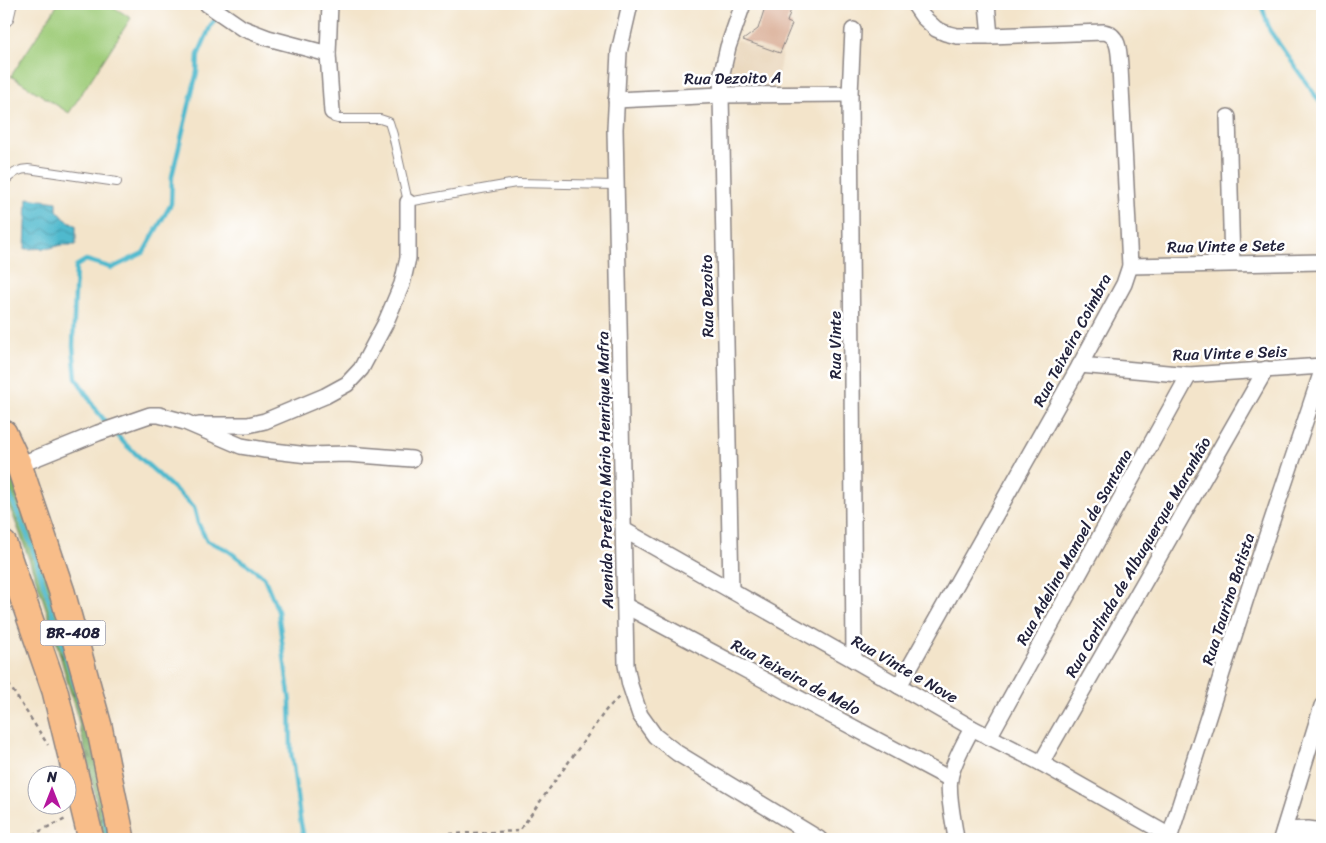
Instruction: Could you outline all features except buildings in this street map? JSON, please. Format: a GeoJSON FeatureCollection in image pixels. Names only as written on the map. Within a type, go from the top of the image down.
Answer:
{"type":"FeatureCollection","features":[{"type":"Feature","properties":{"kind":"highway","name":"BR-408"},"geometry":{"type":"LineString","coordinates":[[4,433],[19,465],[62,592],[99,726],[122,839]]}},
{"type":"Feature","properties":{"kind":"highway","name":"BR-408"},"geometry":{"type":"LineString","coordinates":[[4,544],[55,691],[91,839]]}},
{"type":"Feature","properties":{"kind":"street"},"geometry":{"type":"LineString","coordinates":[[4,17],[7,4]]}},
{"type":"Feature","properties":{"kind":"street"},"geometry":{"type":"LineString","coordinates":[[330,4],[328,54],[332,112]]}},
{"type":"Feature","properties":{"kind":"street","name":"Avenida Prefeito Mário Henrique Mafra"},"geometry":{"type":"LineString","coordinates":[[630,4],[619,52],[616,100],[616,185],[626,665],[630,685],[640,715],[655,736],[677,754],[819,839]]}},
{"type":"Feature","properties":{"kind":"street","name":"Rua Dezoito"},"geometry":{"type":"LineString","coordinates":[[731,590],[721,95],[722,73],[728,47],[743,4]]}},
{"type":"Feature","properties":{"kind":"street","name":"Rua Teixeira Coimbra"},"geometry":{"type":"LineString","coordinates":[[899,686],[1080,365],[1124,284],[1130,266],[1120,67],[1115,38],[1110,33],[1104,32],[956,36],[936,29],[914,4]]}},
{"type":"Feature","properties":{"kind":"street"},"geometry":{"type":"LineString","coordinates":[[987,4],[990,36]]}},
{"type":"Feature","properties":{"kind":"street"},"geometry":{"type":"LineString","coordinates":[[210,6],[242,28],[268,38],[328,54]]}},
{"type":"Feature","properties":{"kind":"street","name":"Rua Vinte"},"geometry":{"type":"LineString","coordinates":[[853,30],[850,94],[854,660]]}},
{"type":"Feature","properties":{"kind":"street","name":"Rua Dezoito A"},"geometry":{"type":"LineString","coordinates":[[616,100],[721,95],[850,94]]}},
{"type":"Feature","properties":{"kind":"street"},"geometry":{"type":"LineString","coordinates":[[1228,117],[1232,264]]}},
{"type":"Feature","properties":{"kind":"street"},"geometry":{"type":"LineString","coordinates":[[193,425],[248,425],[264,421],[325,396],[347,384],[361,369],[385,324],[402,284],[408,258],[408,202]]}},
{"type":"Feature","properties":{"kind":"street","name":"Rua Vinte e Sete"},"geometry":{"type":"LineString","coordinates":[[1130,266],[1322,262]]}},
{"type":"Feature","properties":{"kind":"street","name":"Rua Vinte e Seis"},"geometry":{"type":"LineString","coordinates":[[1080,365],[1190,375],[1322,366]]}},
{"type":"Feature","properties":{"kind":"street","name":"Rua Carlinda de Albuquerque Maranhão"},"geometry":{"type":"LineString","coordinates":[[1041,763],[1266,369]]}},
{"type":"Feature","properties":{"kind":"street","name":"Rua Taurino Batista"},"geometry":{"type":"LineString","coordinates":[[1169,838],[1247,595],[1322,371]]}},
{"type":"Feature","properties":{"kind":"street","name":"Rua Adelino Manoel de Santana"},"geometry":{"type":"LineString","coordinates":[[989,737],[1190,375]]}},
{"type":"Feature","properties":{"kind":"street"},"geometry":{"type":"LineString","coordinates":[[19,465],[150,415],[159,415],[185,422],[241,446],[308,455],[347,454],[412,459]]}},
{"type":"Feature","properties":{"kind":"street","name":"Rua Vinte e Nove"},"geometry":{"type":"LineString","coordinates":[[624,530],[972,728],[1041,763],[1169,838]]}},
{"type":"Feature","properties":{"kind":"street","name":"Rua Teixeira de Melo"},"geometry":{"type":"LineString","coordinates":[[626,606],[950,779]]}},
{"type":"Feature","properties":{"kind":"street"},"geometry":{"type":"LineString","coordinates":[[1312,833],[1282,835],[1322,706]]}},
{"type":"Feature","properties":{"kind":"street"},"geometry":{"type":"LineString","coordinates":[[956,839],[950,779],[955,763],[972,728]]}},
{"type":"Feature","properties":{"kind":"lane"},"geometry":{"type":"LineString","coordinates":[[332,112],[334,118],[338,119],[380,119],[389,122],[408,202],[516,183],[616,185]]}},
{"type":"Feature","properties":{"kind":"lane"},"geometry":{"type":"LineString","coordinates":[[4,181],[16,171],[28,169],[117,182]]}},
{"type":"Feature","properties":{"kind":"path"},"geometry":{"type":"LineString","coordinates":[[4,677],[51,751],[69,748]]}},
{"type":"Feature","properties":{"kind":"path"},"geometry":{"type":"LineString","coordinates":[[450,834],[519,832],[606,710],[630,685]]}},
{"type":"Feature","properties":{"kind":"path"},"geometry":{"type":"LineString","coordinates":[[25,839],[85,811]]}},
{"type":"Feature","properties":{"kind":"shaded area"},"geometry":{"type":"Polygon","coordinates":[[[736,40],[782,54],[776,86],[749,88],[725,81],[736,40]]]}},
{"type":"Feature","properties":{"kind":"green space"},"geometry":{"type":"Polygon","coordinates":[[[58,4],[108,4],[131,18],[69,113],[11,76],[58,4]]]}},
{"type":"Feature","properties":{"kind":"green space"},"geometry":{"type":"Polygon","coordinates":[[[4,453],[66,631],[114,839],[102,839],[94,790],[77,716],[50,620],[4,493],[4,453]]]}},
{"type":"Feature","properties":{"kind":"water"},"geometry":{"type":"Polygon","coordinates":[[[27,198],[57,202],[57,210],[65,219],[76,225],[76,245],[25,249],[27,198]]]}},
{"type":"Feature","properties":{"kind":"waterway"},"geometry":{"type":"LineString","coordinates":[[109,426],[76,378],[73,346],[76,266],[86,260],[112,268],[143,253],[171,204],[172,176],[197,72],[198,55],[211,25],[229,4]]}},
{"type":"Feature","properties":{"kind":"waterway"},"geometry":{"type":"LineString","coordinates":[[1261,4],[1270,31],[1322,105]]}},
{"type":"Feature","properties":{"kind":"waterway"},"geometry":{"type":"LineString","coordinates":[[114,432],[194,507],[198,523],[207,541],[226,549],[264,577],[278,611],[290,702],[291,751],[304,839]]}},
{"type":"Feature","properties":{"kind":"waterway"},"geometry":{"type":"LineString","coordinates":[[4,481],[32,547],[83,713]]}},
{"type":"Feature","properties":{"kind":"waterway"},"geometry":{"type":"LineString","coordinates":[[103,806],[108,839]]}}]}
